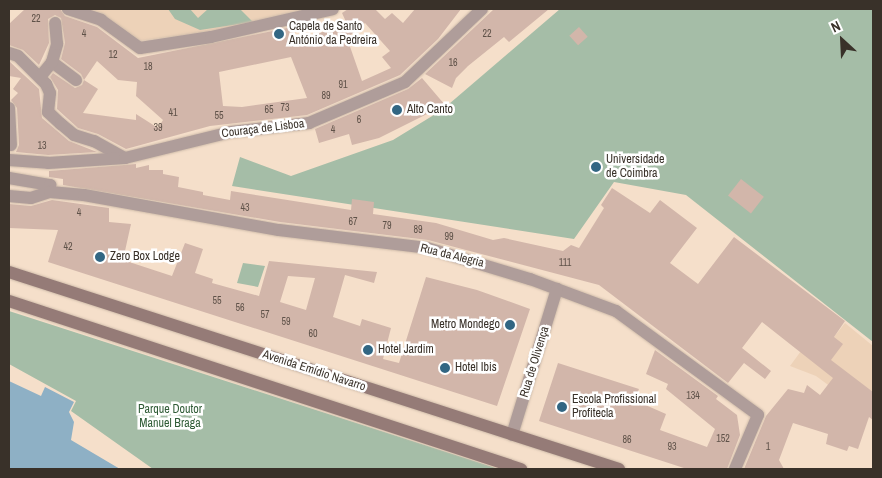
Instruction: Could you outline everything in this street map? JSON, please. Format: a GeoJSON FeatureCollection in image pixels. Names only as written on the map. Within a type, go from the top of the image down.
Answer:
{"type":"FeatureCollection","features":[{"type":"Feature","properties":{"kind":"main road","name":"Avenida Emídio Navarro"},"geometry":{"type":"LineString","coordinates":[[9,272],[619,469]]}},
{"type":"Feature","properties":{"kind":"main road"},"geometry":{"type":"LineString","coordinates":[[9,300],[522,469]]}},
{"type":"Feature","properties":{"kind":"street"},"geometry":{"type":"LineString","coordinates":[[69,10],[101,20],[140,48],[211,37],[333,9]]}},
{"type":"Feature","properties":{"kind":"street","name":"Couraça de Lisboa"},"geometry":{"type":"LineString","coordinates":[[9,160],[48,163],[125,158],[231,132],[309,123],[363,102],[405,82],[482,9]]}},
{"type":"Feature","properties":{"kind":"street"},"geometry":{"type":"LineString","coordinates":[[40,77],[52,62],[57,44],[55,23]]}},
{"type":"Feature","properties":{"kind":"street"},"geometry":{"type":"LineString","coordinates":[[9,53],[18,56],[40,77],[50,92],[48,112],[74,134],[94,141],[125,158]]}},
{"type":"Feature","properties":{"kind":"street"},"geometry":{"type":"LineString","coordinates":[[52,62],[76,80]]}},
{"type":"Feature","properties":{"kind":"street"},"geometry":{"type":"LineString","coordinates":[[9,108],[10,145]]}},
{"type":"Feature","properties":{"kind":"street"},"geometry":{"type":"LineString","coordinates":[[9,178],[50,185],[50,192],[31,198],[9,196]]}},
{"type":"Feature","properties":{"kind":"street","name":"Rua da Alegria"},"geometry":{"type":"LineString","coordinates":[[50,192],[84,195],[279,230],[427,248],[616,311],[758,416],[735,469]]}},
{"type":"Feature","properties":{"kind":"street","name":"Rua de Olivença"},"geometry":{"type":"LineString","coordinates":[[512,435],[557,290]]}},
{"type":"Feature","properties":{"kind":"shaded area"},"geometry":{"type":"Polygon","coordinates":[[[86,9],[317,9],[212,32],[136,41],[86,9]]]}},
{"type":"Feature","properties":{"kind":"shaded area"},"geometry":{"type":"Polygon","coordinates":[[[845,323],[873,346],[873,418],[816,376],[790,366],[801,351],[815,361],[845,323]]]}},
{"type":"Feature","properties":{"kind":"green space"},"geometry":{"type":"Polygon","coordinates":[[[168,9],[190,9],[198,18],[208,9],[240,9],[253,22],[200,30],[175,19],[168,9]]]}},
{"type":"Feature","properties":{"kind":"green space","name":"Universidade de Coimbra"},"geometry":{"type":"Polygon","coordinates":[[[560,9],[873,9],[873,342],[686,195],[614,182],[574,239],[232,186],[240,157],[291,176],[393,140],[442,110],[560,9]]]}},
{"type":"Feature","properties":{"kind":"green space"},"geometry":{"type":"Polygon","coordinates":[[[243,263],[265,266],[258,287],[237,283],[243,263]]]}},
{"type":"Feature","properties":{"kind":"green space","name":"Parque Doutor Manuel Braga"},"geometry":{"type":"Polygon","coordinates":[[[9,311],[499,469],[153,469],[71,411],[76,401],[9,364],[9,311]]]}},
{"type":"Feature","properties":{"kind":"water"},"geometry":{"type":"Polygon","coordinates":[[[9,381],[41,396],[45,387],[74,402],[69,412],[74,422],[71,440],[120,469],[9,469],[9,381]]]}},
{"type":"Feature","properties":{"kind":"building"},"geometry":{"type":"Polygon","coordinates":[[[25,9],[60,9],[65,16],[97,27],[138,58],[292,27],[295,41],[347,24],[342,13],[348,9],[375,9],[385,19],[392,13],[403,23],[415,9],[461,9],[438,39],[400,75],[307,115],[210,126],[126,149],[98,134],[78,128],[57,109],[58,90],[50,77],[53,73],[75,88],[82,85],[84,80],[81,74],[61,59],[65,43],[61,18],[55,15],[48,19],[49,43],[39,65],[23,50],[9,45],[9,24],[25,9]],[[365,23],[347,38],[362,81],[391,68],[382,57],[390,51],[365,23]],[[291,57],[219,72],[223,106],[242,107],[307,98],[291,57]],[[97,61],[84,80],[98,89],[83,113],[136,120],[136,114],[158,128],[163,120],[136,96],[137,82],[118,80],[97,61]]]}},
{"type":"Feature","properties":{"kind":"building"},"geometry":{"type":"Polygon","coordinates":[[[494,9],[549,9],[509,42],[504,37],[468,66],[456,78],[452,88],[425,74],[494,9]]]}},
{"type":"Feature","properties":{"kind":"building"},"geometry":{"type":"Polygon","coordinates":[[[579,27],[588,37],[578,45],[569,36],[579,27]]]}},
{"type":"Feature","properties":{"kind":"building"},"geometry":{"type":"Polygon","coordinates":[[[9,61],[39,89],[42,118],[69,141],[97,152],[48,155],[16,152],[19,145],[17,108],[11,100],[18,93],[13,89],[21,78],[9,76],[9,61]]]}},
{"type":"Feature","properties":{"kind":"building"},"geometry":{"type":"Polygon","coordinates":[[[422,78],[445,105],[379,138],[352,145],[349,134],[319,143],[315,129],[408,89],[422,78]]]}},
{"type":"Feature","properties":{"kind":"building"},"geometry":{"type":"Polygon","coordinates":[[[136,164],[136,168],[149,165],[149,170],[163,170],[163,174],[179,177],[178,187],[203,192],[203,195],[230,200],[231,191],[351,210],[352,199],[374,202],[373,214],[436,223],[493,240],[504,238],[563,251],[571,245],[579,248],[604,208],[601,205],[612,188],[650,213],[660,200],[697,228],[670,263],[698,284],[734,237],[845,321],[834,337],[843,344],[831,360],[873,392],[873,420],[869,417],[858,449],[849,446],[847,451],[826,444],[828,434],[793,423],[779,460],[784,469],[744,469],[766,416],[788,389],[804,393],[807,385],[820,395],[833,378],[762,322],[742,348],[771,371],[765,379],[744,363],[728,383],[599,285],[428,240],[280,222],[63,185],[63,179],[49,177],[49,171],[136,164]]]}},
{"type":"Feature","properties":{"kind":"building"},"geometry":{"type":"Polygon","coordinates":[[[741,179],[764,197],[751,213],[728,196],[741,179]]]}},
{"type":"Feature","properties":{"kind":"building"},"geometry":{"type":"Polygon","coordinates":[[[52,200],[109,208],[109,222],[131,224],[123,260],[172,276],[185,243],[203,249],[195,273],[213,279],[212,283],[259,296],[269,261],[377,272],[374,283],[345,275],[333,317],[360,326],[362,319],[391,328],[383,359],[399,363],[426,277],[477,290],[530,309],[497,406],[48,262],[58,230],[9,228],[9,204],[31,206],[52,200]],[[288,276],[280,302],[306,310],[315,278],[288,276]]]}},
{"type":"Feature","properties":{"kind":"building"},"geometry":{"type":"Polygon","coordinates":[[[655,350],[718,396],[716,399],[737,415],[740,435],[727,469],[687,469],[539,421],[558,363],[639,389],[634,400],[666,414],[660,430],[707,447],[715,429],[666,389],[668,384],[646,374],[655,350]]]}},
{"type":"Feature","properties":{"kind":"place","name":"Capela de Santo António da Pedreira"},"geometry":{"type":"Point","coordinates":[279,34]}},
{"type":"Feature","properties":{"kind":"place","name":"Alto Canto"},"geometry":{"type":"Point","coordinates":[397,110]}},
{"type":"Feature","properties":{"kind":"place","name":"Universidade de Coimbra"},"geometry":{"type":"Point","coordinates":[596,167]}},
{"type":"Feature","properties":{"kind":"place","name":"Zero Box Lodge"},"geometry":{"type":"Point","coordinates":[100,257]}},
{"type":"Feature","properties":{"kind":"place","name":"Metro Mondego"},"geometry":{"type":"Point","coordinates":[510,325]}},
{"type":"Feature","properties":{"kind":"place","name":"Hotel Jardim"},"geometry":{"type":"Point","coordinates":[368,350]}},
{"type":"Feature","properties":{"kind":"place","name":"Hotel Ibis"},"geometry":{"type":"Point","coordinates":[445,368]}},
{"type":"Feature","properties":{"kind":"place","name":"Escola Profissional Profitecla"},"geometry":{"type":"Point","coordinates":[562,407]}}]}
